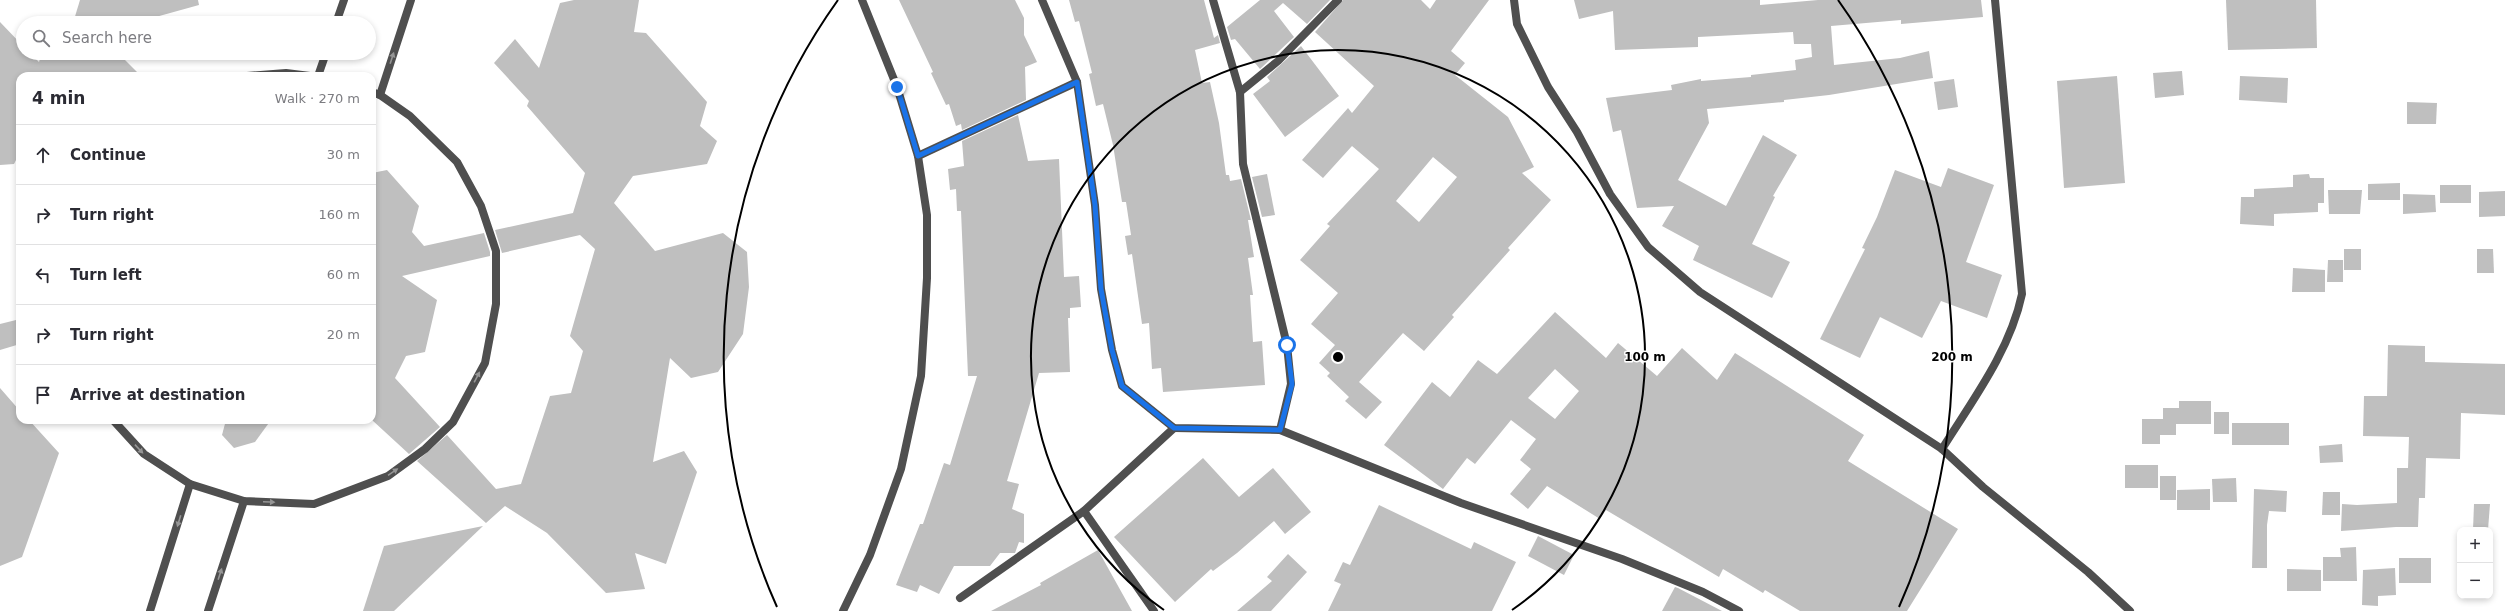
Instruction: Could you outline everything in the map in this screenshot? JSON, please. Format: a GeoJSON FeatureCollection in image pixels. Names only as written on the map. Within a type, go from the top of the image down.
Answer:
{"type":"FeatureCollection","features":[{"type":"Feature","properties":{"kind":"street"},"geometry":{"type":"LineString","coordinates":[[338,16],[344,0]]}},
{"type":"Feature","properties":{"kind":"street"},"geometry":{"type":"LineString","coordinates":[[117,424],[144,454],[190,484],[244,501],[314,504],[388,476],[425,450],[453,422],[485,362],[496,304],[496,251],[481,206],[457,162],[410,116],[376,94],[411,0]]}},
{"type":"Feature","properties":{"kind":"street"},"geometry":{"type":"LineString","coordinates":[[843,611],[870,555],[901,469],[921,376],[926,278],[927,215],[918,156],[897,87],[862,0]]}},
{"type":"Feature","properties":{"kind":"street"},"geometry":{"type":"LineString","coordinates":[[1042,0],[1077,82],[1095,205],[1101,289],[1122,386],[1174,428],[1280,430],[1461,503],[1629,562],[1703,592],[1739,611]]}},
{"type":"Feature","properties":{"kind":"street"},"geometry":{"type":"LineString","coordinates":[[1213,0],[1240,92],[1243,164],[1287,345],[1292,384],[1280,430]]}},
{"type":"Feature","properties":{"kind":"street"},"geometry":{"type":"LineString","coordinates":[[1240,92],[1278,61],[1338,0]]}},
{"type":"Feature","properties":{"kind":"street"},"geometry":{"type":"LineString","coordinates":[[1514,0],[1517,24],[1548,87],[1577,132],[1610,194],[1648,247],[1700,292],[1942,450],[1983,487],[2088,572],[2130,611]]}},
{"type":"Feature","properties":{"kind":"street"},"geometry":{"type":"LineString","coordinates":[[1942,450],[2006,342],[2018,315],[2022,294],[1995,0]]}},
{"type":"Feature","properties":{"kind":"street"},"geometry":{"type":"LineString","coordinates":[[319,72],[324,60]]}},
{"type":"Feature","properties":{"kind":"street"},"geometry":{"type":"LineString","coordinates":[[918,156],[1077,82]]}},
{"type":"Feature","properties":{"kind":"street"},"geometry":{"type":"LineString","coordinates":[[960,598],[1084,511],[1174,428]]}},
{"type":"Feature","properties":{"kind":"street"},"geometry":{"type":"LineString","coordinates":[[150,611],[190,484]]}},
{"type":"Feature","properties":{"kind":"street"},"geometry":{"type":"LineString","coordinates":[[208,611],[244,501]]}},
{"type":"Feature","properties":{"kind":"street"},"geometry":{"type":"LineString","coordinates":[[1084,511],[1154,611]]}},
{"type":"Feature","properties":{"kind":"building"},"geometry":{"type":"Polygon","coordinates":[[[80,0],[198,0],[199,5],[159,16],[75,16],[80,0]]]}},
{"type":"Feature","properties":{"kind":"building"},"geometry":{"type":"Polygon","coordinates":[[[574,0],[639,0],[634,32],[646,33],[707,102],[700,126],[717,141],[707,164],[633,176],[614,203],[655,251],[723,233],[747,252],[749,287],[743,334],[718,372],[691,378],[670,358],[653,462],[684,451],[697,472],[666,564],[635,553],[645,589],[606,593],[547,533],[505,506],[486,523],[417,461],[447,435],[496,489],[521,484],[550,396],[571,393],[583,351],[570,336],[595,249],[580,235],[502,253],[495,230],[573,213],[585,173],[527,106],[529,101],[494,63],[515,39],[539,68],[560,3],[574,0]]]}},
{"type":"Feature","properties":{"kind":"building"},"geometry":{"type":"Polygon","coordinates":[[[899,0],[1015,0],[1024,18],[1024,35],[1037,62],[1025,67],[1026,100],[962,130],[961,124],[956,126],[949,104],[946,105],[931,73],[933,72],[899,0]]]}},
{"type":"Feature","properties":{"kind":"building"},"geometry":{"type":"Polygon","coordinates":[[[1069,0],[1204,0],[1214,38],[1218,35],[1220,43],[1195,50],[1202,83],[1210,82],[1219,123],[1226,175],[1229,175],[1230,181],[1241,179],[1251,220],[1248,220],[1254,257],[1248,258],[1253,295],[1250,295],[1253,342],[1262,341],[1265,385],[1163,392],[1161,368],[1152,369],[1149,323],[1142,324],[1132,254],[1128,255],[1125,236],[1131,235],[1126,202],[1122,202],[1113,145],[1103,104],[1096,106],[1089,74],[1092,73],[1079,21],[1075,22],[1069,0]]]}},
{"type":"Feature","properties":{"kind":"building"},"geometry":{"type":"Polygon","coordinates":[[[1260,0],[1330,0],[1307,24],[1283,3],[1274,11],[1294,37],[1260,69],[1235,39],[1231,40],[1227,27],[1260,0]]]}},
{"type":"Feature","properties":{"kind":"building"},"geometry":{"type":"Polygon","coordinates":[[[1343,0],[1421,0],[1430,9],[1436,0],[1489,0],[1451,51],[1465,63],[1455,75],[1508,117],[1534,167],[1522,173],[1551,200],[1508,248],[1510,250],[1452,315],[1454,317],[1424,351],[1403,333],[1359,382],[1382,402],[1366,419],[1345,401],[1349,397],[1327,376],[1330,373],[1319,363],[1335,345],[1311,324],[1338,293],[1300,260],[1330,226],[1327,224],[1379,169],[1352,146],[1323,178],[1302,160],[1348,108],[1352,113],[1374,86],[1315,32],[1343,0]],[[1433,157],[1396,201],[1419,222],[1457,177],[1433,157]]]}},
{"type":"Feature","properties":{"kind":"building"},"geometry":{"type":"Polygon","coordinates":[[[1574,0],[1760,0],[1760,5],[1818,0],[1981,0],[1983,17],[1901,24],[1901,20],[1831,26],[1834,65],[1900,58],[1929,51],[1933,78],[1829,95],[1784,100],[1784,102],[1707,109],[1709,123],[1678,180],[1726,206],[1763,135],[1797,155],[1773,196],[1775,197],[1752,244],[1790,262],[1772,298],[1693,260],[1699,246],[1662,226],[1674,206],[1637,208],[1621,130],[1613,132],[1606,98],[1672,90],[1671,85],[1701,79],[1701,81],[1751,77],[1751,75],[1796,70],[1795,60],[1812,57],[1811,44],[1794,44],[1793,32],[1698,37],[1698,47],[1615,50],[1613,11],[1579,19],[1574,0]]]}},
{"type":"Feature","properties":{"kind":"building"},"geometry":{"type":"Polygon","coordinates":[[[2226,0],[2316,0],[2317,48],[2228,50],[2226,0]]]}},
{"type":"Feature","properties":{"kind":"building"},"geometry":{"type":"Polygon","coordinates":[[[0,22],[16,39],[16,60],[37,60],[39,62],[40,60],[125,60],[137,72],[16,72],[16,160],[14,164],[0,165],[0,22]]]}},
{"type":"Feature","properties":{"kind":"building"},"geometry":{"type":"Polygon","coordinates":[[[1301,46],[1339,96],[1285,137],[1253,94],[1270,81],[1267,77],[1301,46]]]}},
{"type":"Feature","properties":{"kind":"building"},"geometry":{"type":"Polygon","coordinates":[[[2182,71],[2184,95],[2155,98],[2153,73],[2182,71]]]}},
{"type":"Feature","properties":{"kind":"building"},"geometry":{"type":"Polygon","coordinates":[[[2117,76],[2125,183],[2064,188],[2057,81],[2117,76]]]}},
{"type":"Feature","properties":{"kind":"building"},"geometry":{"type":"Polygon","coordinates":[[[2240,76],[2288,78],[2287,103],[2239,100],[2240,76]]]}},
{"type":"Feature","properties":{"kind":"building"},"geometry":{"type":"Polygon","coordinates":[[[1954,79],[1958,107],[1938,110],[1934,82],[1954,79]]]}},
{"type":"Feature","properties":{"kind":"building"},"geometry":{"type":"Polygon","coordinates":[[[2407,102],[2437,103],[2436,124],[2407,124],[2407,102]]]}},
{"type":"Feature","properties":{"kind":"building"},"geometry":{"type":"Polygon","coordinates":[[[1018,115],[1028,161],[1059,159],[1064,277],[1079,276],[1081,307],[1070,308],[1070,318],[1068,318],[1070,372],[1039,373],[1007,481],[1019,484],[1012,509],[1024,514],[1024,543],[1019,542],[1015,553],[1000,553],[990,566],[954,566],[939,594],[920,585],[917,592],[896,585],[920,524],[923,524],[944,463],[950,465],[977,376],[968,376],[961,211],[957,211],[956,189],[950,190],[948,169],[964,166],[962,141],[1018,115]]]}},
{"type":"Feature","properties":{"kind":"building"},"geometry":{"type":"Polygon","coordinates":[[[1948,168],[1994,185],[1966,262],[2002,275],[1987,318],[1941,301],[1922,338],[1880,317],[1860,358],[1820,339],[1865,249],[1862,248],[1877,217],[1895,170],[1941,187],[1948,168]]]}},
{"type":"Feature","properties":{"kind":"building"},"geometry":{"type":"Polygon","coordinates":[[[387,170],[419,206],[412,232],[424,246],[484,233],[490,252],[490,256],[402,276],[437,300],[425,352],[406,356],[395,378],[440,427],[409,454],[376,424],[376,172],[387,170]]]}},
{"type":"Feature","properties":{"kind":"building"},"geometry":{"type":"Polygon","coordinates":[[[1267,174],[1275,215],[1262,217],[1252,177],[1267,174]]]}},
{"type":"Feature","properties":{"kind":"building"},"geometry":{"type":"Polygon","coordinates":[[[2309,174],[2310,178],[2324,178],[2324,203],[2318,203],[2318,212],[2274,214],[2274,226],[2240,224],[2241,197],[2254,197],[2254,189],[2293,187],[2293,175],[2309,174]]]}},
{"type":"Feature","properties":{"kind":"building"},"geometry":{"type":"Polygon","coordinates":[[[2400,183],[2400,200],[2368,200],[2368,184],[2400,183]]]}},
{"type":"Feature","properties":{"kind":"building"},"geometry":{"type":"Polygon","coordinates":[[[2440,185],[2471,185],[2471,203],[2440,203],[2440,185]]]}},
{"type":"Feature","properties":{"kind":"building"},"geometry":{"type":"Polygon","coordinates":[[[2328,190],[2362,190],[2360,214],[2329,214],[2328,190]]]}},
{"type":"Feature","properties":{"kind":"building"},"geometry":{"type":"Polygon","coordinates":[[[2505,191],[2505,216],[2479,217],[2479,192],[2505,191]]]}},
{"type":"Feature","properties":{"kind":"building"},"geometry":{"type":"Polygon","coordinates":[[[2403,194],[2435,195],[2436,212],[2403,214],[2403,194]]]}},
{"type":"Feature","properties":{"kind":"building"},"geometry":{"type":"Polygon","coordinates":[[[2344,249],[2361,249],[2361,270],[2344,270],[2344,249]]]}},
{"type":"Feature","properties":{"kind":"building"},"geometry":{"type":"Polygon","coordinates":[[[2477,249],[2493,249],[2494,273],[2477,273],[2477,249]]]}},
{"type":"Feature","properties":{"kind":"building"},"geometry":{"type":"Polygon","coordinates":[[[2328,260],[2343,260],[2343,282],[2327,282],[2328,260]]]}},
{"type":"Feature","properties":{"kind":"building"},"geometry":{"type":"Polygon","coordinates":[[[2293,268],[2325,270],[2325,292],[2292,292],[2293,268]]]}},
{"type":"Feature","properties":{"kind":"building"},"geometry":{"type":"Polygon","coordinates":[[[1555,312],[1606,358],[1618,343],[1657,376],[1682,348],[1717,380],[1735,353],[1864,435],[1848,461],[1958,529],[1907,611],[1800,611],[1765,590],[1763,593],[1723,569],[1719,577],[1606,510],[1600,519],[1547,486],[1528,509],[1510,494],[1531,469],[1520,460],[1536,439],[1511,420],[1475,464],[1467,458],[1443,489],[1384,445],[1432,382],[1450,397],[1478,360],[1497,374],[1555,312]],[[1555,369],[1528,398],[1555,419],[1579,391],[1555,369]]]}},
{"type":"Feature","properties":{"kind":"building"},"geometry":{"type":"Polygon","coordinates":[[[16,320],[16,345],[0,350],[0,324],[16,320]]]}},
{"type":"Feature","properties":{"kind":"building"},"geometry":{"type":"Polygon","coordinates":[[[2388,345],[2425,346],[2425,362],[2505,364],[2505,415],[2461,413],[2460,459],[2426,458],[2425,498],[2419,498],[2418,527],[2341,531],[2342,504],[2357,505],[2397,503],[2397,468],[2408,468],[2409,437],[2363,436],[2364,396],[2387,396],[2388,345]]]}},
{"type":"Feature","properties":{"kind":"building"},"geometry":{"type":"Polygon","coordinates":[[[0,388],[16,406],[16,424],[33,424],[59,453],[22,557],[0,566],[0,388]]]}},
{"type":"Feature","properties":{"kind":"building"},"geometry":{"type":"Polygon","coordinates":[[[2179,401],[2211,401],[2211,424],[2176,424],[2176,435],[2160,435],[2160,444],[2142,444],[2142,419],[2163,419],[2163,408],[2179,408],[2179,401]]]}},
{"type":"Feature","properties":{"kind":"building"},"geometry":{"type":"Polygon","coordinates":[[[2214,412],[2229,412],[2229,434],[2214,434],[2214,412]]]}},
{"type":"Feature","properties":{"kind":"building"},"geometry":{"type":"Polygon","coordinates":[[[2232,423],[2289,423],[2289,445],[2232,445],[2232,423]]]}},
{"type":"Feature","properties":{"kind":"building"},"geometry":{"type":"Polygon","coordinates":[[[225,424],[268,424],[255,442],[234,448],[222,435],[225,424]]]}},
{"type":"Feature","properties":{"kind":"building"},"geometry":{"type":"Polygon","coordinates":[[[2342,444],[2343,462],[2320,463],[2319,446],[2342,444]]]}},
{"type":"Feature","properties":{"kind":"building"},"geometry":{"type":"Polygon","coordinates":[[[1203,458],[1239,497],[1273,468],[1311,512],[1285,534],[1274,521],[1237,553],[1213,571],[1211,569],[1175,602],[1114,537],[1203,458]]]}},
{"type":"Feature","properties":{"kind":"building"},"geometry":{"type":"Polygon","coordinates":[[[2125,465],[2158,465],[2158,488],[2125,488],[2125,465]]]}},
{"type":"Feature","properties":{"kind":"building"},"geometry":{"type":"Polygon","coordinates":[[[2160,476],[2176,476],[2176,500],[2160,500],[2160,476]]]}},
{"type":"Feature","properties":{"kind":"building"},"geometry":{"type":"Polygon","coordinates":[[[2236,478],[2237,502],[2213,502],[2212,479],[2236,478]]]}},
{"type":"Feature","properties":{"kind":"building"},"geometry":{"type":"Polygon","coordinates":[[[2210,489],[2210,510],[2177,510],[2177,490],[2210,489]]]}},
{"type":"Feature","properties":{"kind":"building"},"geometry":{"type":"Polygon","coordinates":[[[2254,489],[2287,491],[2286,512],[2269,511],[2267,525],[2267,568],[2252,568],[2254,489]]]}},
{"type":"Feature","properties":{"kind":"building"},"geometry":{"type":"Polygon","coordinates":[[[2323,492],[2340,492],[2340,515],[2322,515],[2323,492]]]}},
{"type":"Feature","properties":{"kind":"building"},"geometry":{"type":"Polygon","coordinates":[[[2474,504],[2490,504],[2488,527],[2473,527],[2474,504]]]}},
{"type":"Feature","properties":{"kind":"building"},"geometry":{"type":"Polygon","coordinates":[[[1379,505],[1471,549],[1474,542],[1516,562],[1492,611],[1328,611],[1341,584],[1334,581],[1343,562],[1350,565],[1379,505]]]}},
{"type":"Feature","properties":{"kind":"building"},"geometry":{"type":"Polygon","coordinates":[[[483,526],[394,611],[363,611],[384,546],[483,526]]]}},
{"type":"Feature","properties":{"kind":"building"},"geometry":{"type":"Polygon","coordinates":[[[1538,536],[1574,555],[1564,575],[1528,556],[1538,536]]]}},
{"type":"Feature","properties":{"kind":"building"},"geometry":{"type":"Polygon","coordinates":[[[2356,547],[2357,581],[2323,581],[2323,557],[2341,557],[2340,548],[2356,547]]]}},
{"type":"Feature","properties":{"kind":"building"},"geometry":{"type":"Polygon","coordinates":[[[1098,550],[1132,611],[991,611],[1041,585],[1040,583],[1098,550]]]}},
{"type":"Feature","properties":{"kind":"building"},"geometry":{"type":"Polygon","coordinates":[[[1288,554],[1307,572],[1271,611],[1237,611],[1272,581],[1267,577],[1288,554]]]}},
{"type":"Feature","properties":{"kind":"building"},"geometry":{"type":"Polygon","coordinates":[[[2399,558],[2431,558],[2431,583],[2399,583],[2399,558]]]}},
{"type":"Feature","properties":{"kind":"building"},"geometry":{"type":"Polygon","coordinates":[[[2395,568],[2396,595],[2378,596],[2378,606],[2362,605],[2363,570],[2395,568]]]}},
{"type":"Feature","properties":{"kind":"building"},"geometry":{"type":"Polygon","coordinates":[[[2287,569],[2321,570],[2321,591],[2287,591],[2287,569]]]}},
{"type":"Feature","properties":{"kind":"building"},"geometry":{"type":"Polygon","coordinates":[[[1675,587],[1678,588],[1722,611],[1662,611],[1675,587]]]}},
{"type":"Feature","properties":{"kind":"route"},"geometry":{"type":"LineString","coordinates":[[897,87],[918,156],[1077,82],[1095,205],[1101,289],[1112,350],[1122,386],[1174,428],[1280,430],[1292,384],[1287,345]]}}]}
